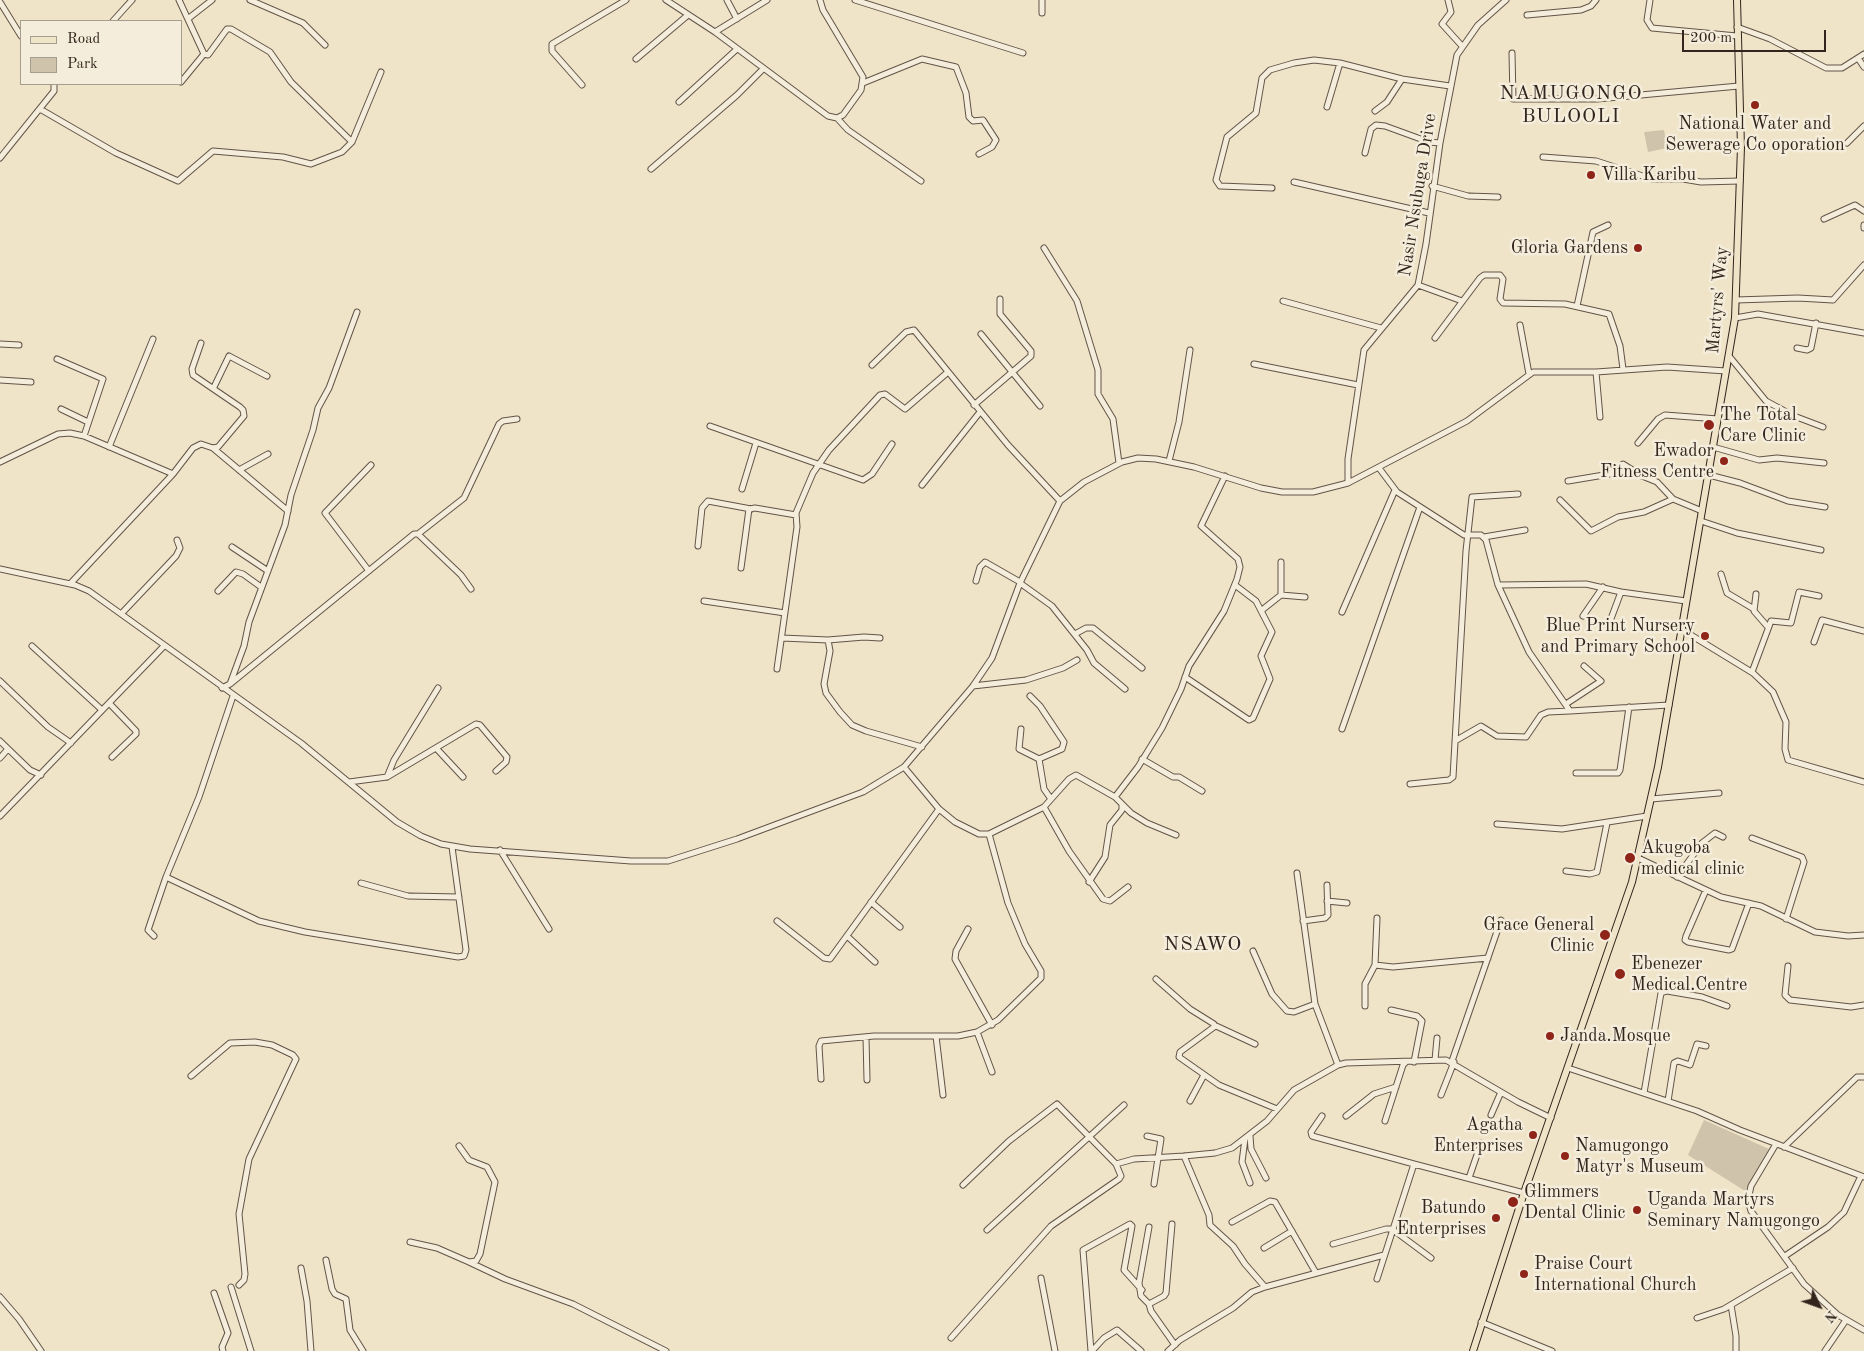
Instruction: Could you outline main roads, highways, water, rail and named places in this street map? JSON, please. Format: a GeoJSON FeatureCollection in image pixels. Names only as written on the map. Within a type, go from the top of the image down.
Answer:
{"type":"FeatureCollection","features":[{"type":"Feature","properties":{"kind":"main road","name":"Martyrs' Way"},"geometry":{"type":"LineString","coordinates":[[1473,1351],[1524,1193],[1628,893],[1651,799],[1669,705],[1735,318],[1740,182],[1736,0]]}},
{"type":"Feature","properties":{"kind":"place","name":"National Water and Sewerage Co oporation"},"geometry":{"type":"Point","coordinates":[1755,105]}},
{"type":"Feature","properties":{"kind":"place","name":"Villa Karibu"},"geometry":{"type":"Point","coordinates":[1591,175]}},
{"type":"Feature","properties":{"kind":"place","name":"Gloria Gardens"},"geometry":{"type":"Point","coordinates":[1638,248]}},
{"type":"Feature","properties":{"kind":"place","name":"The Total Care Clinic"},"geometry":{"type":"Point","coordinates":[1709,425]}},
{"type":"Feature","properties":{"kind":"place","name":"Ewador Fitness Centre"},"geometry":{"type":"Point","coordinates":[1724,461]}},
{"type":"Feature","properties":{"kind":"place","name":"Blue Print Nursery and Primary School"},"geometry":{"type":"Point","coordinates":[1705,636]}},
{"type":"Feature","properties":{"kind":"place","name":"Akugoba medical clinic"},"geometry":{"type":"Point","coordinates":[1630,858]}},
{"type":"Feature","properties":{"kind":"place","name":"Grace General Clinic"},"geometry":{"type":"Point","coordinates":[1605,935]}},
{"type":"Feature","properties":{"kind":"place","name":"Ebenezer Medical.Centre"},"geometry":{"type":"Point","coordinates":[1620,974]}},
{"type":"Feature","properties":{"kind":"place","name":"Janda.Mosque"},"geometry":{"type":"Point","coordinates":[1550,1036]}},
{"type":"Feature","properties":{"kind":"place","name":"Agatha Enterprises"},"geometry":{"type":"Point","coordinates":[1533,1135]}},
{"type":"Feature","properties":{"kind":"place","name":"Namugongo Matyr's Museum"},"geometry":{"type":"Point","coordinates":[1565,1156]}},
{"type":"Feature","properties":{"kind":"place","name":"Glimmers Dental Clinic"},"geometry":{"type":"Point","coordinates":[1513,1202]}},
{"type":"Feature","properties":{"kind":"place","name":"Uganda Martyrs Seminary Namugongo"},"geometry":{"type":"Point","coordinates":[1637,1210]}},
{"type":"Feature","properties":{"kind":"place","name":"Batundo Enterprises"},"geometry":{"type":"Point","coordinates":[1496,1218]}},
{"type":"Feature","properties":{"kind":"place","name":"Praise Court International Church"},"geometry":{"type":"Point","coordinates":[1524,1274]}},
{"type":"Feature","properties":{"kind":"district","name":"NAMUGONGO BULOOLI"},"geometry":{"type":"Point","coordinates":[1571,106]}},
{"type":"Feature","properties":{"kind":"district","name":"NSAWO"},"geometry":{"type":"Point","coordinates":[1203,945]}}]}
